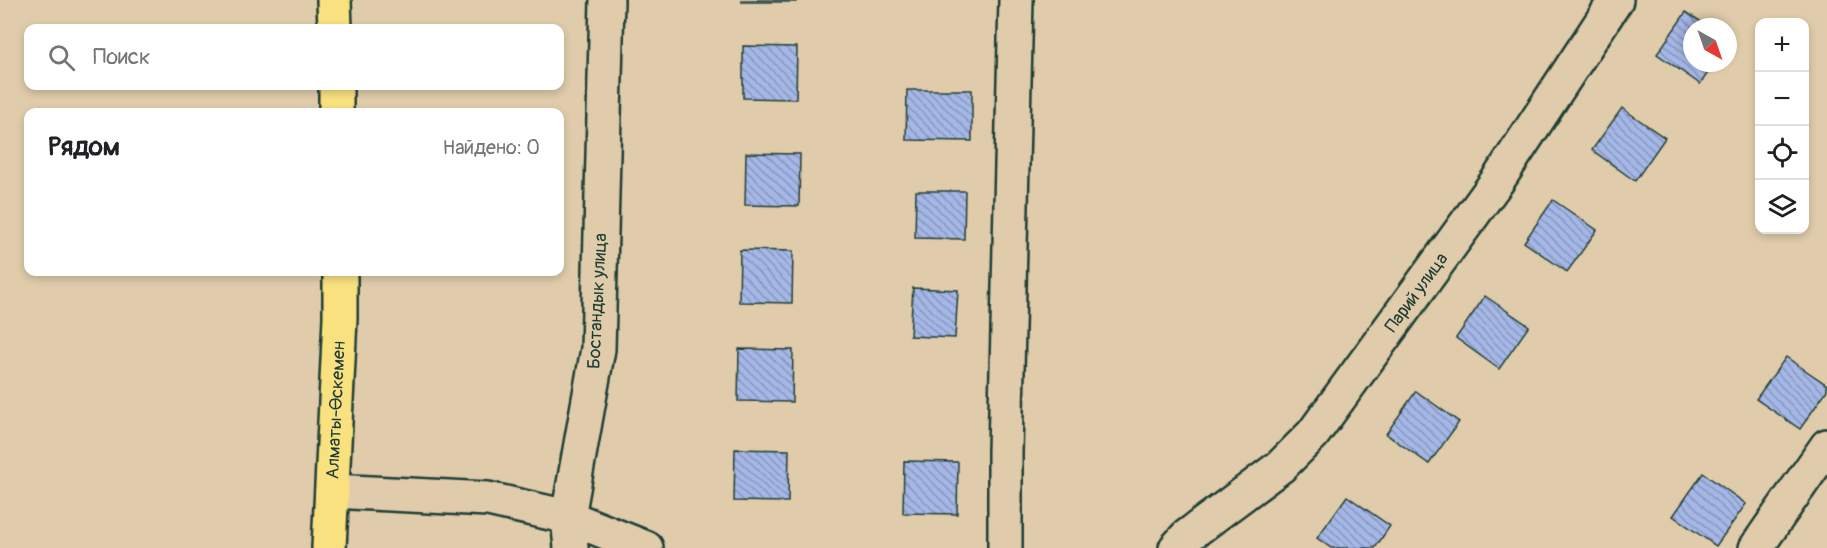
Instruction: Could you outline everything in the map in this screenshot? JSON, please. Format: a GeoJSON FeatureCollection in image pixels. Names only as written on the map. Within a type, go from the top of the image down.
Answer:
{"type":"FeatureCollection","features":[{"type":"Feature","properties":{"kind":"highway"},"geometry":{"type":"LineString","coordinates":[[334,0],[335,24]]}},
{"type":"Feature","properties":{"kind":"highway"},"geometry":{"type":"LineString","coordinates":[[336,90],[336,108]]}},
{"type":"Feature","properties":{"kind":"highway","name":"Алматы-Өскемен"},"geometry":{"type":"LineString","coordinates":[[329,548],[340,276]]}},
{"type":"Feature","properties":{"kind":"street","name":"Бостандык улица"},"geometry":{"type":"LineString","coordinates":[[570,532],[598,349],[606,0]]}},
{"type":"Feature","properties":{"kind":"street"},"geometry":{"type":"LineString","coordinates":[[1005,548],[1005,440],[1016,0]]}},
{"type":"Feature","properties":{"kind":"street","name":"Парий улица"},"geometry":{"type":"LineString","coordinates":[[1176,548],[1186,537],[1281,466],[1313,434],[1498,180],[1616,0]]}},
{"type":"Feature","properties":{"kind":"street"},"geometry":{"type":"LineString","coordinates":[[1756,548],[1827,446]]}},
{"type":"Feature","properties":{"kind":"street"},"geometry":{"type":"LineString","coordinates":[[332,491],[488,499],[570,532],[646,548]]}},
{"type":"Feature","properties":{"kind":"building"},"geometry":{"type":"Polygon","coordinates":[[[742,0],[796,0],[796,2],[742,2],[742,0]]]}},
{"type":"Feature","properties":{"kind":"building"},"geometry":{"type":"Polygon","coordinates":[[[1686,12],[1695,18],[1683,18],[1683,72],[1709,72],[1700,84],[1657,54],[1686,12]]]}},
{"type":"Feature","properties":{"kind":"building"},"geometry":{"type":"Polygon","coordinates":[[[743,46],[797,47],[796,99],[743,98],[743,46]]]}},
{"type":"Feature","properties":{"kind":"building"},"geometry":{"type":"Polygon","coordinates":[[[907,90],[972,90],[972,141],[906,140],[907,90]]]}},
{"type":"Feature","properties":{"kind":"building"},"geometry":{"type":"Polygon","coordinates":[[[1622,108],[1665,138],[1635,181],[1592,150],[1622,108]]]}},
{"type":"Feature","properties":{"kind":"building"},"geometry":{"type":"Polygon","coordinates":[[[746,153],[800,154],[799,206],[745,205],[746,153]]]}},
{"type":"Feature","properties":{"kind":"building"},"geometry":{"type":"Polygon","coordinates":[[[916,191],[965,191],[964,239],[915,238],[916,191]]]}},
{"type":"Feature","properties":{"kind":"building"},"geometry":{"type":"Polygon","coordinates":[[[1553,200],[1597,230],[1567,272],[1524,242],[1553,200]]]}},
{"type":"Feature","properties":{"kind":"building"},"geometry":{"type":"Polygon","coordinates":[[[740,250],[793,251],[792,303],[739,302],[740,250]]]}},
{"type":"Feature","properties":{"kind":"building"},"geometry":{"type":"Polygon","coordinates":[[[913,288],[958,290],[955,338],[910,336],[913,288]]]}},
{"type":"Feature","properties":{"kind":"building"},"geometry":{"type":"Polygon","coordinates":[[[1485,296],[1529,326],[1499,369],[1456,338],[1485,296]]]}},
{"type":"Feature","properties":{"kind":"building"},"geometry":{"type":"Polygon","coordinates":[[[739,349],[793,350],[792,402],[738,401],[739,349]]]}},
{"type":"Feature","properties":{"kind":"building"},"geometry":{"type":"Polygon","coordinates":[[[1786,357],[1827,385],[1827,390],[1800,429],[1756,399],[1786,357]]]}},
{"type":"Feature","properties":{"kind":"building"},"geometry":{"type":"Polygon","coordinates":[[[1416,391],[1459,422],[1429,464],[1386,434],[1416,391]]]}},
{"type":"Feature","properties":{"kind":"building"},"geometry":{"type":"Polygon","coordinates":[[[735,449],[789,450],[788,502],[734,501],[735,449]]]}},
{"type":"Feature","properties":{"kind":"building"},"geometry":{"type":"Polygon","coordinates":[[[904,461],[958,462],[957,514],[903,513],[904,461]]]}},
{"type":"Feature","properties":{"kind":"building"},"geometry":{"type":"Polygon","coordinates":[[[1703,473],[1746,504],[1716,546],[1673,516],[1703,473]]]}},
{"type":"Feature","properties":{"kind":"building"},"geometry":{"type":"Polygon","coordinates":[[[1347,496],[1390,526],[1375,548],[1331,548],[1317,538],[1347,496]]]}}]}
